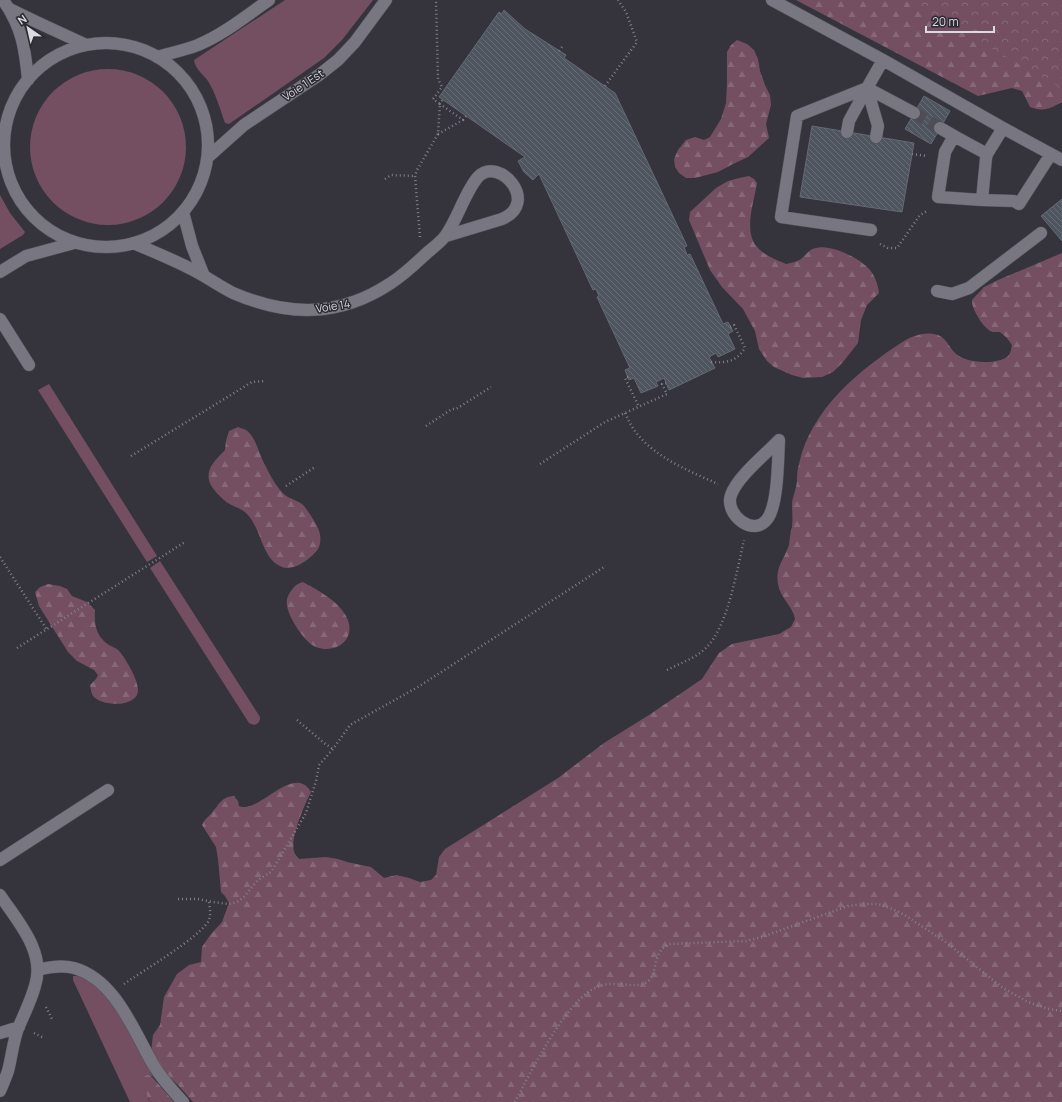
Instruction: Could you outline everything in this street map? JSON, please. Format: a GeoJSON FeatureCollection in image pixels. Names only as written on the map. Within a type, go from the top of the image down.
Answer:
{"type":"FeatureCollection","features":[{"type":"Feature","properties":{"kind":"lane"},"geometry":{"type":"LineString","coordinates":[[157,57],[186,49],[206,41],[232,26],[269,0]]}},
{"type":"Feature","properties":{"kind":"lane","name":"Voie 1 Est"},"geometry":{"type":"LineString","coordinates":[[207,158],[244,125],[319,75],[338,60],[355,42],[386,0]]}},
{"type":"Feature","properties":{"kind":"lane"},"geometry":{"type":"LineString","coordinates":[[772,0],[1062,160]]}},
{"type":"Feature","properties":{"kind":"lane"},"geometry":{"type":"LineString","coordinates":[[6,4],[38,24],[84,44]]}},
{"type":"Feature","properties":{"kind":"lane"},"geometry":{"type":"LineString","coordinates":[[6,4],[24,42],[28,80]]}},
{"type":"Feature","properties":{"kind":"lane"},"geometry":{"type":"LineString","coordinates":[[116,42],[138,48],[157,57],[176,71],[184,80],[200,107],[207,129],[207,158],[200,185],[195,195],[183,212],[164,229],[133,243],[110,246],[86,245],[74,243],[51,232],[37,220],[17,194],[3,154],[8,119],[14,103],[28,80],[35,72],[53,57],[84,44],[116,42]]}},
{"type":"Feature","properties":{"kind":"lane"},"geometry":{"type":"LineString","coordinates":[[847,132],[849,121],[883,60]]}},
{"type":"Feature","properties":{"kind":"lane"},"geometry":{"type":"LineString","coordinates":[[867,88],[878,126],[876,136]]}},
{"type":"Feature","properties":{"kind":"lane"},"geometry":{"type":"LineString","coordinates":[[871,230],[781,217],[797,116],[867,88],[914,113]]}},
{"type":"Feature","properties":{"kind":"lane"},"geometry":{"type":"LineString","coordinates":[[940,128],[987,154]]}},
{"type":"Feature","properties":{"kind":"lane"},"geometry":{"type":"LineString","coordinates":[[982,200],[987,154],[1003,128]]}},
{"type":"Feature","properties":{"kind":"lane"},"geometry":{"type":"LineString","coordinates":[[954,136],[945,152],[938,197],[1014,201],[1019,204],[1051,154]]}},
{"type":"Feature","properties":{"kind":"lane","name":"Voie 14"},"geometry":{"type":"LineString","coordinates":[[133,243],[204,276],[232,292],[271,306],[294,310],[332,308],[358,301],[382,288],[407,271],[446,236],[475,181],[483,173],[492,171],[497,172],[502,174],[513,185],[516,190],[518,200],[516,209],[511,215],[446,236]]}},
{"type":"Feature","properties":{"kind":"lane"},"geometry":{"type":"LineString","coordinates":[[183,212],[192,246],[204,276]]}},
{"type":"Feature","properties":{"kind":"lane"},"geometry":{"type":"LineString","coordinates":[[937,291],[952,294],[969,288],[1041,233]]}},
{"type":"Feature","properties":{"kind":"lane"},"geometry":{"type":"LineString","coordinates":[[0,272],[26,256],[74,243]]}},
{"type":"Feature","properties":{"kind":"lane"},"geometry":{"type":"LineString","coordinates":[[0,320],[30,365]]}},
{"type":"Feature","properties":{"kind":"lane"},"geometry":{"type":"LineString","coordinates":[[779,440],[776,485],[768,518],[758,526],[745,524],[738,519],[731,508],[730,502],[733,490],[779,440]]}},
{"type":"Feature","properties":{"kind":"lane"},"geometry":{"type":"LineString","coordinates":[[0,860],[108,790]]}},
{"type":"Feature","properties":{"kind":"lane"},"geometry":{"type":"LineString","coordinates":[[0,895],[31,943],[36,956],[38,970],[36,985],[30,1003],[18,1027],[8,1072],[0,1091]]}},
{"type":"Feature","properties":{"kind":"lane"},"geometry":{"type":"LineString","coordinates":[[38,970],[56,967],[74,968],[89,975],[111,994],[126,1015],[159,1075],[183,1102]]}},
{"type":"Feature","properties":{"kind":"lane"},"geometry":{"type":"LineString","coordinates":[[0,1033],[18,1027]]}},
{"type":"Feature","properties":{"kind":"path"},"geometry":{"type":"LineString","coordinates":[[436,0],[438,79],[442,87],[433,99],[463,120]]}},
{"type":"Feature","properties":{"kind":"path"},"geometry":{"type":"LineString","coordinates":[[605,86],[637,42],[626,12],[618,0]]}},
{"type":"Feature","properties":{"kind":"path"},"geometry":{"type":"LineString","coordinates":[[559,51],[562,47]]}},
{"type":"Feature","properties":{"kind":"path"},"geometry":{"type":"LineString","coordinates":[[420,236],[415,176],[438,134],[440,104],[443,99]]}},
{"type":"Feature","properties":{"kind":"path"},"geometry":{"type":"LineString","coordinates":[[438,134],[463,120],[466,116]]}},
{"type":"Feature","properties":{"kind":"path"},"geometry":{"type":"LineString","coordinates":[[912,154],[916,155]]}},
{"type":"Feature","properties":{"kind":"path"},"geometry":{"type":"LineString","coordinates":[[386,179],[391,175],[415,176]]}},
{"type":"Feature","properties":{"kind":"path"},"geometry":{"type":"LineString","coordinates":[[881,245],[888,248],[897,248],[920,215]]}},
{"type":"Feature","properties":{"kind":"path"},"geometry":{"type":"LineString","coordinates":[[711,362],[726,363],[740,356],[745,348],[734,325],[730,327]]}},
{"type":"Feature","properties":{"kind":"path"},"geometry":{"type":"LineString","coordinates":[[628,377],[625,378],[639,407]]}},
{"type":"Feature","properties":{"kind":"path"},"geometry":{"type":"LineString","coordinates":[[131,456],[252,382],[266,381]]}},
{"type":"Feature","properties":{"kind":"path"},"geometry":{"type":"LineString","coordinates":[[540,464],[601,424],[666,394],[662,384],[666,383]]}},
{"type":"Feature","properties":{"kind":"path"},"geometry":{"type":"LineString","coordinates":[[426,426],[452,409],[456,409],[491,387]]}},
{"type":"Feature","properties":{"kind":"path"},"geometry":{"type":"LineString","coordinates":[[625,413],[637,434],[659,453],[670,460],[733,490]]}},
{"type":"Feature","properties":{"kind":"path"},"geometry":{"type":"LineString","coordinates":[[286,486],[315,467]]}},
{"type":"Feature","properties":{"kind":"path"},"geometry":{"type":"LineString","coordinates":[[667,670],[695,656],[703,650],[708,646],[717,632],[728,601],[738,565],[744,538],[745,524]]}},
{"type":"Feature","properties":{"kind":"path"},"geometry":{"type":"LineString","coordinates":[[17,648],[185,542]]}},
{"type":"Feature","properties":{"kind":"path"},"geometry":{"type":"LineString","coordinates":[[0,557],[47,630]]}},
{"type":"Feature","properties":{"kind":"path"},"geometry":{"type":"LineString","coordinates":[[178,899],[198,898],[209,902],[229,904],[237,902],[243,898],[258,880],[271,872],[306,812],[315,786],[319,764],[333,749],[350,725],[356,720],[418,687],[604,567]]}},
{"type":"Feature","properties":{"kind":"path"},"geometry":{"type":"LineString","coordinates":[[297,720],[333,749]]}},
{"type":"Feature","properties":{"kind":"path"},"geometry":{"type":"LineString","coordinates":[[111,994],[197,933],[208,922],[210,916],[209,902]]}},
{"type":"Feature","properties":{"kind":"path"},"geometry":{"type":"LineString","coordinates":[[515,1102],[556,1030],[577,1002],[595,987],[606,983],[639,985],[649,981],[659,952],[669,944],[746,941],[762,937],[848,906],[878,904],[903,914],[947,943],[1003,988],[1028,1002],[1049,1009],[1062,1011]]}},
{"type":"Feature","properties":{"kind":"green space"},"geometry":{"type":"Polygon","coordinates":[[[285,0],[373,0],[342,40],[324,58],[229,124],[225,123],[211,86],[198,69],[194,60],[285,0]]]}},
{"type":"Feature","properties":{"kind":"green space"},"geometry":{"type":"Polygon","coordinates":[[[796,0],[1062,0],[1062,102],[1046,109],[1035,109],[1030,107],[1022,91],[1012,88],[978,96],[796,0]]]}},
{"type":"Feature","properties":{"kind":"green space"},"geometry":{"type":"Polygon","coordinates":[[[904,0],[1062,0],[1062,88],[904,0]]]}},
{"type":"Feature","properties":{"kind":"green space"},"geometry":{"type":"Polygon","coordinates":[[[737,40],[747,44],[754,50],[758,59],[760,71],[770,95],[771,105],[766,124],[769,138],[748,157],[718,172],[695,178],[686,178],[679,173],[675,167],[674,159],[678,150],[686,140],[695,137],[704,140],[710,137],[721,119],[726,103],[727,52],[731,45],[737,40]]]}},
{"type":"Feature","properties":{"kind":"green space"},"geometry":{"type":"Polygon","coordinates":[[[100,69],[116,69],[131,72],[145,78],[163,92],[177,110],[183,124],[186,147],[183,170],[177,184],[163,202],[145,216],[131,222],[116,225],[100,225],[85,222],[71,216],[53,202],[43,190],[33,170],[30,155],[30,139],[33,124],[39,110],[53,92],[65,82],[85,72],[100,69]]]}},
{"type":"Feature","properties":{"kind":"green space"},"geometry":{"type":"Polygon","coordinates":[[[749,176],[757,183],[750,218],[750,226],[751,235],[759,249],[772,258],[786,264],[801,259],[809,251],[814,249],[822,247],[837,250],[865,265],[870,270],[876,281],[879,293],[867,305],[861,320],[858,343],[833,372],[822,377],[803,378],[792,375],[774,367],[767,361],[759,349],[755,331],[743,309],[722,287],[710,270],[689,220],[690,212],[716,188],[728,181],[749,176]]]}},
{"type":"Feature","properties":{"kind":"green space"},"geometry":{"type":"Polygon","coordinates":[[[0,195],[10,213],[25,232],[23,235],[0,249],[0,195]]]}},
{"type":"Feature","properties":{"kind":"green space"},"geometry":{"type":"Polygon","coordinates":[[[1062,253],[1062,1102],[193,1102],[167,1075],[151,1052],[153,1035],[160,1025],[164,997],[177,974],[189,965],[201,962],[202,947],[222,922],[229,903],[221,892],[216,847],[202,825],[222,800],[227,797],[234,796],[238,801],[239,806],[245,807],[253,805],[288,785],[297,783],[304,785],[311,792],[295,832],[293,848],[299,859],[326,857],[371,867],[384,878],[396,875],[420,882],[431,880],[436,875],[439,857],[445,849],[558,778],[604,743],[702,679],[719,653],[732,644],[779,634],[791,627],[795,619],[794,614],[779,589],[777,578],[780,564],[789,545],[792,527],[792,503],[797,482],[798,466],[805,444],[814,426],[826,409],[854,378],[887,352],[916,335],[929,333],[938,335],[944,339],[956,354],[969,360],[991,362],[998,361],[1008,356],[1012,345],[1000,332],[993,332],[989,330],[982,323],[972,304],[972,300],[984,287],[1062,253]]]}},
{"type":"Feature","properties":{"kind":"green space"},"geometry":{"type":"Polygon","coordinates":[[[49,384],[157,556],[147,562],[38,390],[49,384]]]}},
{"type":"Feature","properties":{"kind":"green space"},"geometry":{"type":"Polygon","coordinates":[[[238,427],[246,430],[252,436],[266,468],[278,488],[289,498],[303,505],[318,529],[320,535],[320,545],[318,549],[307,560],[297,566],[286,568],[275,563],[266,550],[251,519],[244,511],[223,499],[210,483],[209,471],[225,450],[229,431],[238,427]]]}},
{"type":"Feature","properties":{"kind":"green space"},"geometry":{"type":"Polygon","coordinates":[[[160,561],[260,717],[257,724],[254,725],[249,723],[150,568],[160,561]]]}},
{"type":"Feature","properties":{"kind":"green space"},"geometry":{"type":"Polygon","coordinates":[[[303,582],[333,601],[346,616],[349,624],[349,631],[347,638],[338,647],[324,649],[312,645],[302,635],[290,616],[287,599],[293,588],[303,582]]]}},
{"type":"Feature","properties":{"kind":"green space"},"geometry":{"type":"Polygon","coordinates":[[[48,584],[67,589],[72,596],[87,602],[95,610],[97,630],[101,638],[118,650],[131,669],[138,689],[137,695],[133,700],[119,704],[111,704],[98,700],[93,696],[90,685],[98,675],[94,670],[77,661],[68,652],[39,606],[35,592],[40,587],[48,584]]]}},
{"type":"Feature","properties":{"kind":"green space"},"geometry":{"type":"Polygon","coordinates":[[[73,976],[86,979],[108,996],[130,1031],[153,1077],[149,1075],[148,1099],[150,1102],[130,1102],[73,980],[73,976]]]}},
{"type":"Feature","properties":{"kind":"green space"},"geometry":{"type":"Polygon","coordinates":[[[149,1075],[174,1102],[150,1102],[141,1082],[144,1076],[149,1075]]]}},
{"type":"Feature","properties":{"kind":"building"},"geometry":{"type":"Polygon","coordinates":[[[504,10],[525,29],[566,55],[564,58],[615,93],[687,246],[684,247],[687,255],[690,254],[723,324],[728,322],[733,331],[728,334],[735,349],[718,357],[716,353],[709,357],[715,368],[669,390],[664,378],[656,382],[658,386],[641,393],[634,378],[629,380],[625,370],[630,368],[597,297],[599,296],[596,289],[593,290],[539,174],[533,180],[524,172],[518,161],[525,157],[439,97],[499,12],[502,14],[504,10]]]}},
{"type":"Feature","properties":{"kind":"building"},"geometry":{"type":"Polygon","coordinates":[[[924,96],[950,111],[931,144],[905,129],[924,96]]]}},
{"type":"Feature","properties":{"kind":"building"},"geometry":{"type":"Polygon","coordinates":[[[812,126],[914,143],[902,212],[800,197],[812,126]]]}},
{"type":"Feature","properties":{"kind":"building"},"geometry":{"type":"Polygon","coordinates":[[[1062,199],[1062,241],[1041,216],[1062,199]]]}},
{"type":"Feature","properties":{"kind":"tunnel"},"geometry":{"type":"LineString","coordinates":[[914,113],[940,128]]}}]}
